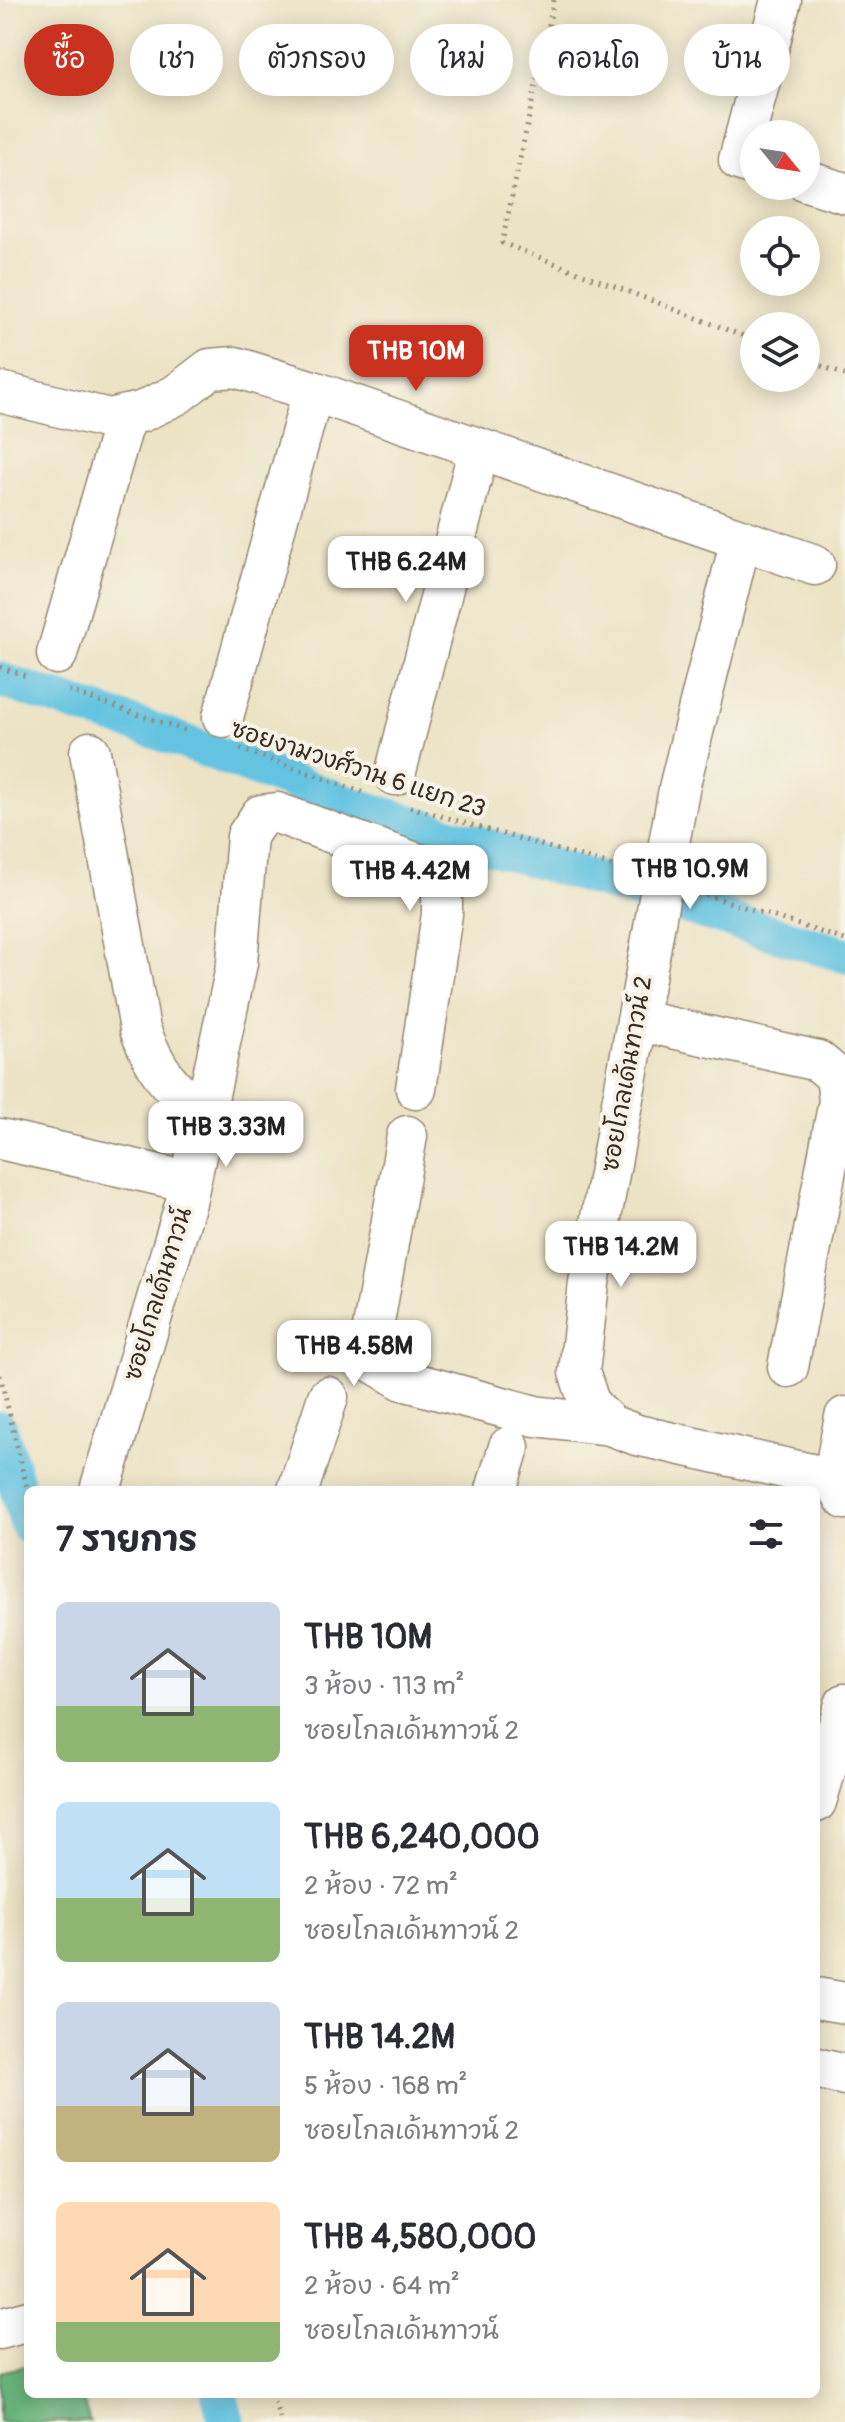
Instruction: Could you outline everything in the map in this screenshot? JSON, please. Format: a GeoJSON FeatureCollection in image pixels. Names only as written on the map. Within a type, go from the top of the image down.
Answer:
{"type":"FeatureCollection","features":[{"type":"Feature","properties":{"kind":"street"},"geometry":{"type":"LineString","coordinates":[[755,120],[781,0]]}},
{"type":"Feature","properties":{"kind":"street"},"geometry":{"type":"LineString","coordinates":[[820,185],[845,193]]}},
{"type":"Feature","properties":{"kind":"street"},"geometry":{"type":"LineString","coordinates":[[0,392],[109,419],[141,412],[176,395],[210,369],[235,367],[313,391],[815,565]]}},
{"type":"Feature","properties":{"kind":"street"},"geometry":{"type":"LineString","coordinates":[[215,732],[313,391]]}},
{"type":"Feature","properties":{"kind":"street"},"geometry":{"type":"LineString","coordinates":[[48,672],[126,415]]}},
{"type":"Feature","properties":{"kind":"street"},"geometry":{"type":"LineString","coordinates":[[389,791],[479,448]]}},
{"type":"Feature","properties":{"kind":"street","name":"ซอยโกลเด้นทาวน์ 2"},"geometry":{"type":"LineString","coordinates":[[610,1425],[590,1405],[579,1372],[589,1283],[649,956],[653,863],[680,784],[741,539]]}},
{"type":"Feature","properties":{"kind":"street"},"geometry":{"type":"LineString","coordinates":[[90,752],[140,1029],[150,1057],[174,1090],[204,1116]]}},
{"type":"Feature","properties":{"kind":"street","name":"ซอยโกลเด้นทาวน์"},"geometry":{"type":"LineString","coordinates":[[101,1486],[186,1202],[237,963],[247,836],[261,815],[277,813],[435,870],[442,884],[442,914],[416,1089]]}},
{"type":"Feature","properties":{"kind":"street"},"geometry":{"type":"LineString","coordinates":[[637,1020],[818,1061],[836,1076],[839,1101],[788,1367]]}},
{"type":"Feature","properties":{"kind":"street"},"geometry":{"type":"LineString","coordinates":[[407,1136],[371,1339],[374,1363],[403,1380],[535,1416],[610,1425],[839,1489],[845,1417]]}},
{"type":"Feature","properties":{"kind":"street"},"geometry":{"type":"LineString","coordinates":[[0,1139],[190,1182]]}},
{"type":"Feature","properties":{"kind":"street"},"geometry":{"type":"LineString","coordinates":[[299,1486],[328,1397]]}},
{"type":"Feature","properties":{"kind":"street"},"geometry":{"type":"LineString","coordinates":[[497,1486],[509,1447]]}},
{"type":"Feature","properties":{"kind":"street"},"geometry":{"type":"LineString","coordinates":[[820,1790],[845,1704]]}},
{"type":"Feature","properties":{"kind":"street"},"geometry":{"type":"LineString","coordinates":[[820,1999],[845,2003]]}},
{"type":"Feature","properties":{"kind":"street"},"geometry":{"type":"LineString","coordinates":[[820,2069],[845,2075]]}},
{"type":"Feature","properties":{"kind":"street"},"geometry":{"type":"LineString","coordinates":[[0,2329],[24,2322]]}},
{"type":"Feature","properties":{"kind":"path"},"geometry":{"type":"LineString","coordinates":[[554,0],[502,243],[740,335]]}},
{"type":"Feature","properties":{"kind":"path"},"geometry":{"type":"LineString","coordinates":[[820,365],[845,375]]}},
{"type":"Feature","properties":{"kind":"path","name":"ซอยงามวงศ์วาน 6 แยก 23"},"geometry":{"type":"LineString","coordinates":[[0,667],[48,672],[389,791],[653,863]]}},
{"type":"Feature","properties":{"kind":"path"},"geometry":{"type":"LineString","coordinates":[[697,892],[845,940]]}},
{"type":"Feature","properties":{"kind":"path"},"geometry":{"type":"LineString","coordinates":[[0,1375],[27,1486]]}},
{"type":"Feature","properties":{"kind":"path"},"geometry":{"type":"LineString","coordinates":[[273,2398],[281,2422]]}},
{"type":"Feature","properties":{"kind":"green space"},"geometry":{"type":"Polygon","coordinates":[[[24,2366],[24,2398],[82,2398],[90,2422],[0,2422],[0,2372],[24,2366]]]}},
{"type":"Feature","properties":{"kind":"waterway"},"geometry":{"type":"LineString","coordinates":[[0,680],[158,732],[353,805],[845,955]]}},
{"type":"Feature","properties":{"kind":"waterway"},"geometry":{"type":"LineString","coordinates":[[0,1429],[24,1511]]}},
{"type":"Feature","properties":{"kind":"waterway"},"geometry":{"type":"LineString","coordinates":[[220,2398],[227,2422]]}}]}
